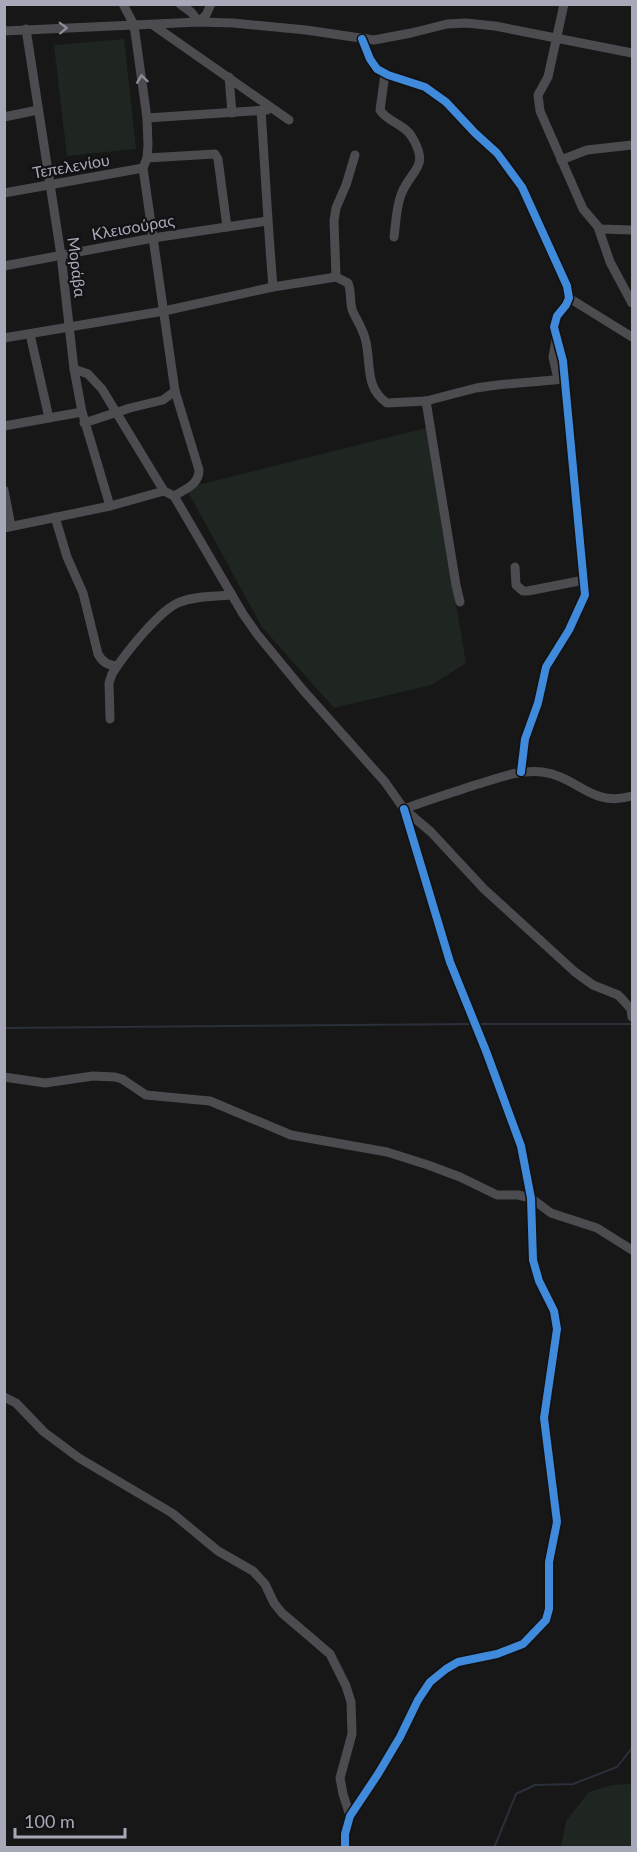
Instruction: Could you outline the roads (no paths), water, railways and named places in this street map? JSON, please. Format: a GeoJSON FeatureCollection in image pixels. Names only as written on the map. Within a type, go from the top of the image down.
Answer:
{"type":"FeatureCollection","features":[{"type":"Feature","properties":{"kind":"street"},"geometry":{"type":"LineString","coordinates":[[123,4],[134,25],[147,118],[147,158],[143,168],[175,391],[199,470],[196,483],[174,496]]}},
{"type":"Feature","properties":{"kind":"street"},"geometry":{"type":"LineString","coordinates":[[180,4],[199,22]]}},
{"type":"Feature","properties":{"kind":"street"},"geometry":{"type":"LineString","coordinates":[[199,22],[206,15],[211,4]]}},
{"type":"Feature","properties":{"kind":"street"},"geometry":{"type":"LineString","coordinates":[[564,4],[548,77],[538,95],[538,103],[583,209],[598,227],[610,262],[633,303]]}},
{"type":"Feature","properties":{"kind":"street"},"geometry":{"type":"LineString","coordinates":[[4,31],[199,22],[262,25],[362,39],[388,38],[447,24],[466,23],[495,26],[633,53]]}},
{"type":"Feature","properties":{"kind":"street"},"geometry":{"type":"LineString","coordinates":[[153,25],[289,120]]}},
{"type":"Feature","properties":{"kind":"street","name":"Μοράβα"},"geometry":{"type":"LineString","coordinates":[[26,29],[61,255],[74,369],[84,423],[110,506]]}},
{"type":"Feature","properties":{"kind":"street"},"geometry":{"type":"LineString","coordinates":[[362,39],[377,69],[385,74],[425,87],[437,94],[504,161],[528,200],[563,275],[569,298],[633,337]]}},
{"type":"Feature","properties":{"kind":"street"},"geometry":{"type":"LineString","coordinates":[[385,74],[380,110],[384,116],[410,133],[419,153],[419,166],[401,194],[394,237]]}},
{"type":"Feature","properties":{"kind":"street"},"geometry":{"type":"LineString","coordinates":[[229,77],[232,113]]}},
{"type":"Feature","properties":{"kind":"street"},"geometry":{"type":"LineString","coordinates":[[147,118],[274,109]]}},
{"type":"Feature","properties":{"kind":"street"},"geometry":{"type":"LineString","coordinates":[[4,117],[38,110]]}},
{"type":"Feature","properties":{"kind":"street"},"geometry":{"type":"LineString","coordinates":[[261,110],[273,287]]}},
{"type":"Feature","properties":{"kind":"street"},"geometry":{"type":"LineString","coordinates":[[561,160],[594,149],[633,145]]}},
{"type":"Feature","properties":{"kind":"street"},"geometry":{"type":"LineString","coordinates":[[147,158],[214,154],[218,159],[228,227]]}},
{"type":"Feature","properties":{"kind":"street"},"geometry":{"type":"LineString","coordinates":[[336,277],[333,246],[334,220],[355,155]]}},
{"type":"Feature","properties":{"kind":"street","name":"Τεπελενίου"},"geometry":{"type":"LineString","coordinates":[[4,193],[143,168]]}},
{"type":"Feature","properties":{"kind":"street","name":"Κλεισούρας"},"geometry":{"type":"LineString","coordinates":[[4,266],[153,237],[267,221]]}},
{"type":"Feature","properties":{"kind":"street"},"geometry":{"type":"LineString","coordinates":[[598,227],[607,230],[633,230]]}},
{"type":"Feature","properties":{"kind":"street"},"geometry":{"type":"LineString","coordinates":[[4,338],[164,311],[273,287],[336,277],[345,281],[350,288],[353,311],[366,341],[370,380],[376,392],[387,404],[426,401],[476,388],[561,379]]}},
{"type":"Feature","properties":{"kind":"street"},"geometry":{"type":"LineString","coordinates":[[521,772],[525,739],[538,703],[546,667],[564,640],[585,595],[561,379],[563,361],[554,327],[569,298]]}},
{"type":"Feature","properties":{"kind":"street"},"geometry":{"type":"LineString","coordinates":[[30,334],[49,418]]}},
{"type":"Feature","properties":{"kind":"street"},"geometry":{"type":"LineString","coordinates":[[74,369],[82,370],[102,389],[164,491],[174,496],[250,625],[385,782],[404,809],[431,832],[484,889],[575,972],[593,985],[618,994],[632,1012],[633,1017]]}},
{"type":"Feature","properties":{"kind":"street"},"geometry":{"type":"LineString","coordinates":[[84,423],[164,400],[175,391]]}},
{"type":"Feature","properties":{"kind":"street"},"geometry":{"type":"LineString","coordinates":[[426,401],[460,602]]}},
{"type":"Feature","properties":{"kind":"street"},"geometry":{"type":"LineString","coordinates":[[4,426],[82,412]]}},
{"type":"Feature","properties":{"kind":"street"},"geometry":{"type":"LineString","coordinates":[[4,490],[8,527],[110,506],[164,491]]}},
{"type":"Feature","properties":{"kind":"street"},"geometry":{"type":"LineString","coordinates":[[56,517],[67,557],[83,593],[98,654],[102,661],[117,666]]}},
{"type":"Feature","properties":{"kind":"street"},"geometry":{"type":"LineString","coordinates":[[515,567],[516,585],[523,591],[584,580]]}},
{"type":"Feature","properties":{"kind":"street"},"geometry":{"type":"LineString","coordinates":[[110,719],[109,683],[112,674],[157,618],[170,608],[191,599],[232,595]]}},
{"type":"Feature","properties":{"kind":"street"},"geometry":{"type":"LineString","coordinates":[[404,809],[456,790],[521,772],[540,771],[552,774],[603,798],[618,800],[633,796]]}},
{"type":"Feature","properties":{"kind":"street"},"geometry":{"type":"LineString","coordinates":[[345,1848],[345,1834],[350,1816],[400,1737],[418,1700],[430,1682],[458,1662],[497,1654],[524,1644],[542,1626],[548,1615],[548,1568],[557,1522],[544,1418],[557,1329],[554,1311],[539,1281],[533,1260],[531,1198],[521,1146],[447,953],[404,809]]}},
{"type":"Feature","properties":{"kind":"street"},"geometry":{"type":"LineString","coordinates":[[4,1077],[39,1083],[93,1076],[119,1078],[146,1095],[210,1101],[285,1133],[387,1152],[429,1165],[497,1195],[531,1198],[551,1213],[597,1228],[633,1250]]}},
{"type":"Feature","properties":{"kind":"street"},"geometry":{"type":"LineString","coordinates":[[4,1397],[16,1403],[44,1432],[79,1458],[172,1513],[218,1551],[253,1571],[259,1576],[282,1613],[330,1654],[346,1686],[351,1702],[352,1734],[340,1778],[350,1816]]}},
{"type":"Feature","properties":{"kind":"waterway"},"geometry":{"type":"LineString","coordinates":[[4,1028],[473,1024]]}},
{"type":"Feature","properties":{"kind":"waterway"},"geometry":{"type":"LineString","coordinates":[[478,1024],[632,1024]]}},
{"type":"Feature","properties":{"kind":"waterway"},"geometry":{"type":"LineString","coordinates":[[494,1848],[516,1794],[535,1785],[573,1784],[617,1767],[632,1748]]}}]}
